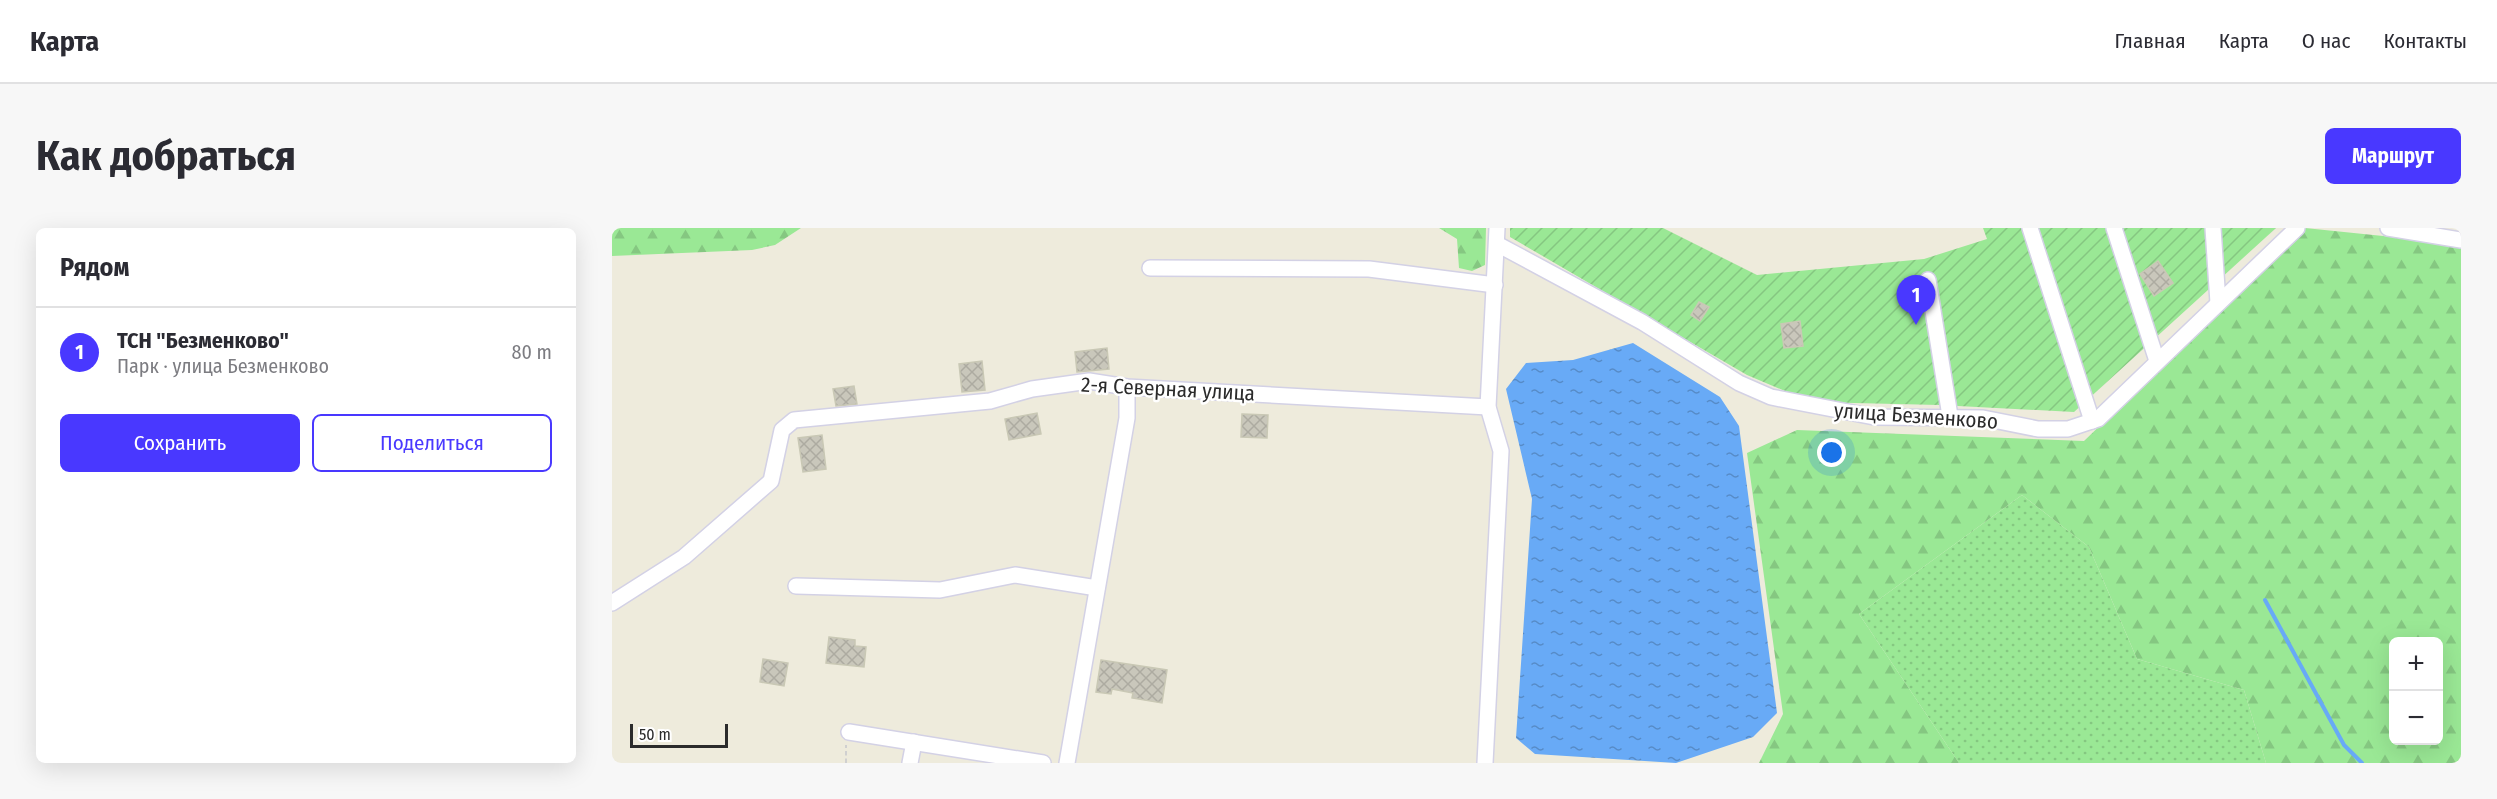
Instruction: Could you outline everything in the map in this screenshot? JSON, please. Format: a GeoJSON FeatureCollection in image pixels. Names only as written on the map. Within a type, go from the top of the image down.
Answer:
{"type":"FeatureCollection","features":[{"type":"Feature","properties":{"kind":"street"},"geometry":{"type":"LineString","coordinates":[[1485,763],[1501,451],[1488,407],[1497,228]]}},
{"type":"Feature","properties":{"kind":"street"},"geometry":{"type":"LineString","coordinates":[[2030,228],[2092,421]]}},
{"type":"Feature","properties":{"kind":"street"},"geometry":{"type":"LineString","coordinates":[[2114,228],[2157,361]]}},
{"type":"Feature","properties":{"kind":"street"},"geometry":{"type":"LineString","coordinates":[[2213,228],[2218,303]]}},
{"type":"Feature","properties":{"kind":"street"},"geometry":{"type":"LineString","coordinates":[[2388,228],[2455,236]]}},
{"type":"Feature","properties":{"kind":"street","name":"улица Безменково"},"geometry":{"type":"LineString","coordinates":[[1497,244],[1642,322],[1739,382],[1771,398],[1874,417],[1983,418],[2038,429],[2068,429],[2098,419],[2290,231]]}},
{"type":"Feature","properties":{"kind":"street"},"geometry":{"type":"LineString","coordinates":[[1150,268],[1369,270],[1495,285]]}},
{"type":"Feature","properties":{"kind":"street"},"geometry":{"type":"LineString","coordinates":[[1928,280],[1950,416]]}},
{"type":"Feature","properties":{"kind":"street","name":"2-я Северная улица"},"geometry":{"type":"LineString","coordinates":[[612,603],[684,557],[771,481],[782,430],[794,420],[990,401],[1032,389],[1089,381],[1127,387],[1488,407]]}},
{"type":"Feature","properties":{"kind":"street"},"geometry":{"type":"LineString","coordinates":[[1067,763],[1127,418],[1127,387]]}},
{"type":"Feature","properties":{"kind":"street"},"geometry":{"type":"LineString","coordinates":[[796,586],[940,590],[1015,575],[1097,588]]}},
{"type":"Feature","properties":{"kind":"street"},"geometry":{"type":"LineString","coordinates":[[847,738],[914,742],[1043,763]]}},
{"type":"Feature","properties":{"kind":"street"},"geometry":{"type":"LineString","coordinates":[[910,763],[914,742]]}},
{"type":"Feature","properties":{"kind":"path"},"geometry":{"type":"LineString","coordinates":[[846,763],[847,738]]}},
{"type":"Feature","properties":{"kind":"green space"},"geometry":{"type":"Polygon","coordinates":[[[612,228],[801,228],[775,245],[752,250],[612,256],[612,228]]]}},
{"type":"Feature","properties":{"kind":"green space"},"geometry":{"type":"Polygon","coordinates":[[[1439,228],[1486,228],[1485,265],[1472,271],[1459,268],[1457,239],[1439,228]]]}},
{"type":"Feature","properties":{"kind":"green space"},"geometry":{"type":"Polygon","coordinates":[[[1510,228],[1663,228],[1757,275],[1924,259],[1987,239],[1983,228],[2276,228],[2074,412],[1939,405],[1811,402],[1747,375],[1510,237],[1510,228]]]}},
{"type":"Feature","properties":{"kind":"green space"},"geometry":{"type":"Polygon","coordinates":[[[2305,228],[2461,244],[2461,763],[2266,763],[2244,690],[2137,659],[2089,547],[2022,495],[1859,614],[1959,763],[1759,763],[1783,714],[1747,453],[1797,430],[2084,441],[2305,228]]]}},
{"type":"Feature","properties":{"kind":"green space"},"geometry":{"type":"Polygon","coordinates":[[[2022,495],[2089,547],[2137,659],[2244,690],[2266,763],[1959,763],[1859,614],[2022,495]]]}},
{"type":"Feature","properties":{"kind":"water"},"geometry":{"type":"Polygon","coordinates":[[[1633,343],[1720,397],[1739,426],[1777,713],[1753,737],[1676,763],[1535,754],[1516,738],[1532,499],[1506,389],[1526,363],[1573,360],[1633,343]]]}},
{"type":"Feature","properties":{"kind":"building"},"geometry":{"type":"Polygon","coordinates":[[[2158,261],[2173,283],[2154,296],[2140,274],[2158,261]]]}},
{"type":"Feature","properties":{"kind":"building"},"geometry":{"type":"Polygon","coordinates":[[[1699,302],[1709,307],[1700,321],[1691,315],[1699,302]]]}},
{"type":"Feature","properties":{"kind":"building"},"geometry":{"type":"Polygon","coordinates":[[[1800,321],[1803,346],[1784,348],[1781,324],[1800,321]]]}},
{"type":"Feature","properties":{"kind":"building"},"geometry":{"type":"Polygon","coordinates":[[[1107,348],[1109,369],[1077,372],[1075,352],[1107,348]]]}},
{"type":"Feature","properties":{"kind":"building"},"geometry":{"type":"Polygon","coordinates":[[[982,361],[985,390],[962,392],[959,364],[982,361]]]}},
{"type":"Feature","properties":{"kind":"building"},"geometry":{"type":"Polygon","coordinates":[[[854,386],[857,404],[836,406],[833,389],[854,386]]]}},
{"type":"Feature","properties":{"kind":"building"},"geometry":{"type":"Polygon","coordinates":[[[1037,413],[1041,434],[1009,440],[1005,419],[1037,413]]]}},
{"type":"Feature","properties":{"kind":"building"},"geometry":{"type":"Polygon","coordinates":[[[1242,414],[1268,415],[1267,438],[1241,437],[1242,414]]]}},
{"type":"Feature","properties":{"kind":"building"},"geometry":{"type":"Polygon","coordinates":[[[822,435],[826,469],[803,472],[798,438],[822,435]]]}},
{"type":"Feature","properties":{"kind":"building"},"geometry":{"type":"Polygon","coordinates":[[[829,637],[855,640],[855,646],[866,647],[864,667],[826,663],[829,637]]]}},
{"type":"Feature","properties":{"kind":"building"},"geometry":{"type":"Polygon","coordinates":[[[763,659],[788,663],[784,686],[760,682],[763,659]]]}},
{"type":"Feature","properties":{"kind":"building"},"geometry":{"type":"Polygon","coordinates":[[[1101,660],[1167,670],[1162,703],[1132,698],[1133,693],[1112,689],[1111,694],[1096,692],[1101,660]]]}},
{"type":"Feature","properties":{"kind":"waterway"},"geometry":{"type":"LineString","coordinates":[[2265,600],[2344,745],[2362,763]]}},
{"type":"Feature","properties":{"kind":"place","name":"ТСН \"Безменково\""},"geometry":{"type":"Point","coordinates":[1916,325]}}]}
